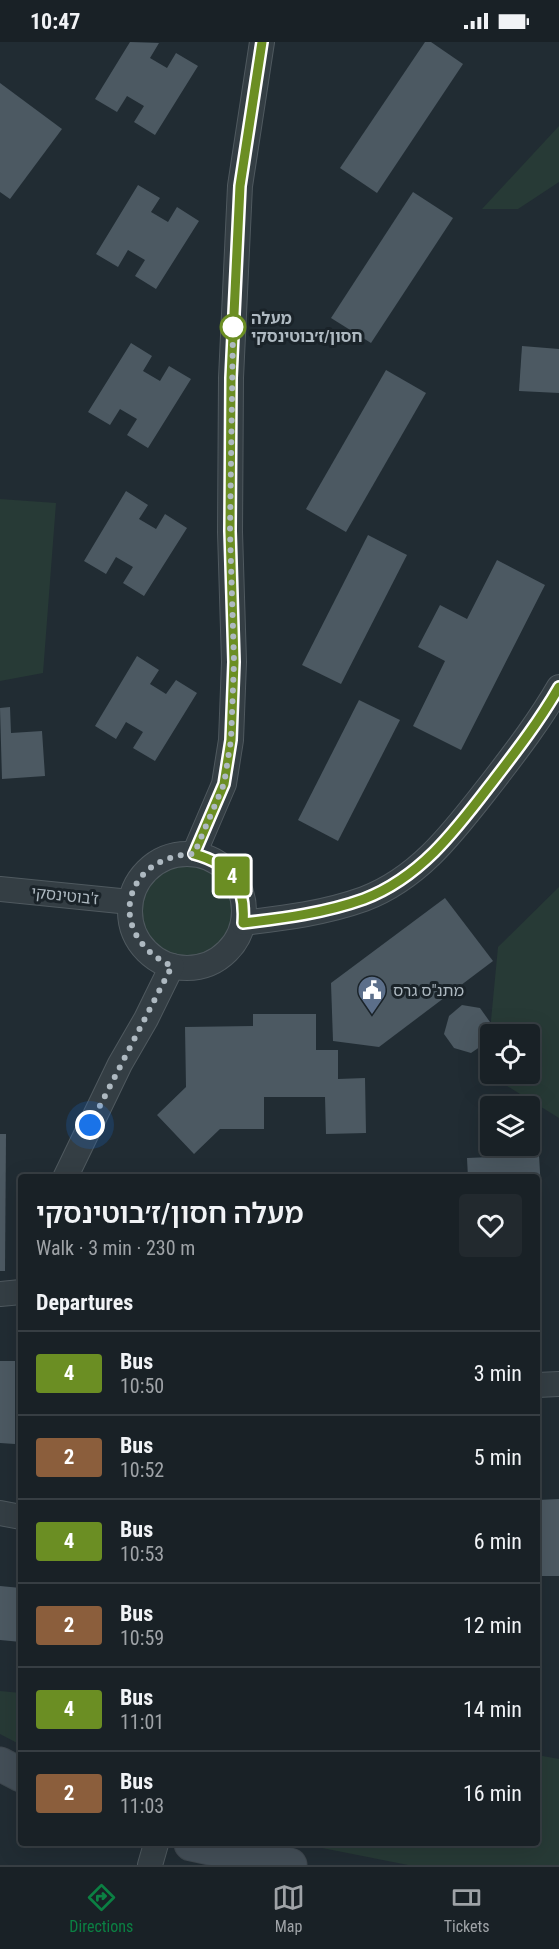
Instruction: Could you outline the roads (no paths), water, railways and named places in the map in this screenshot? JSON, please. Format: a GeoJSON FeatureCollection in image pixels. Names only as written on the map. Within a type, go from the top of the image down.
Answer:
{"type":"FeatureCollection","features":[{"type":"Feature","properties":{"kind":"street"},"geometry":{"type":"LineString","coordinates":[[194,854],[224,784],[231,740],[234,662],[230,531],[231,378],[240,186],[262,42]]}},
{"type":"Feature","properties":{"kind":"street"},"geometry":{"type":"LineString","coordinates":[[243,923],[311,915],[366,898],[410,874],[447,841],[541,719],[559,687]]}},
{"type":"Feature","properties":{"kind":"street"},"geometry":{"type":"LineString","coordinates":[[176,854],[194,854],[212,859],[228,870],[239,886],[244,904],[243,923],[237,940],[225,955],[208,964],[190,968],[172,966],[156,959],[139,942],[130,919],[130,902],[135,885],[159,860],[176,854]]}},
{"type":"Feature","properties":{"kind":"street","name":"ז'בוטינסקי"},"geometry":{"type":"LineString","coordinates":[[0,889],[130,902]]}},
{"type":"Feature","properties":{"kind":"street"},"geometry":{"type":"LineString","coordinates":[[68,1174],[120,1064],[146,1019],[172,966]]}},
{"type":"Feature","properties":{"kind":"street"},"geometry":{"type":"LineString","coordinates":[[0,1294],[18,1292]]}},
{"type":"Feature","properties":{"kind":"street"},"geometry":{"type":"LineString","coordinates":[[540,1385],[559,1384]]}},
{"type":"Feature","properties":{"kind":"street"},"geometry":{"type":"LineString","coordinates":[[0,1513],[18,1516]]}},
{"type":"Feature","properties":{"kind":"street"},"geometry":{"type":"LineString","coordinates":[[0,1764],[18,1773]]}},
{"type":"Feature","properties":{"kind":"street"},"geometry":{"type":"LineString","coordinates":[[150,1865],[155,1846]]}},
{"type":"Feature","properties":{"kind":"street"},"geometry":{"type":"LineString","coordinates":[[200,1846],[290,1865]]}},
{"type":"Feature","properties":{"kind":"place","name":"מעלה חסון/ז׳בוטינסקי"},"geometry":{"type":"Point","coordinates":[233,327]}},
{"type":"Feature","properties":{"kind":"place","name":"מתנ\"ס גרס"},"geometry":{"type":"Point","coordinates":[372,1016]}}]}
